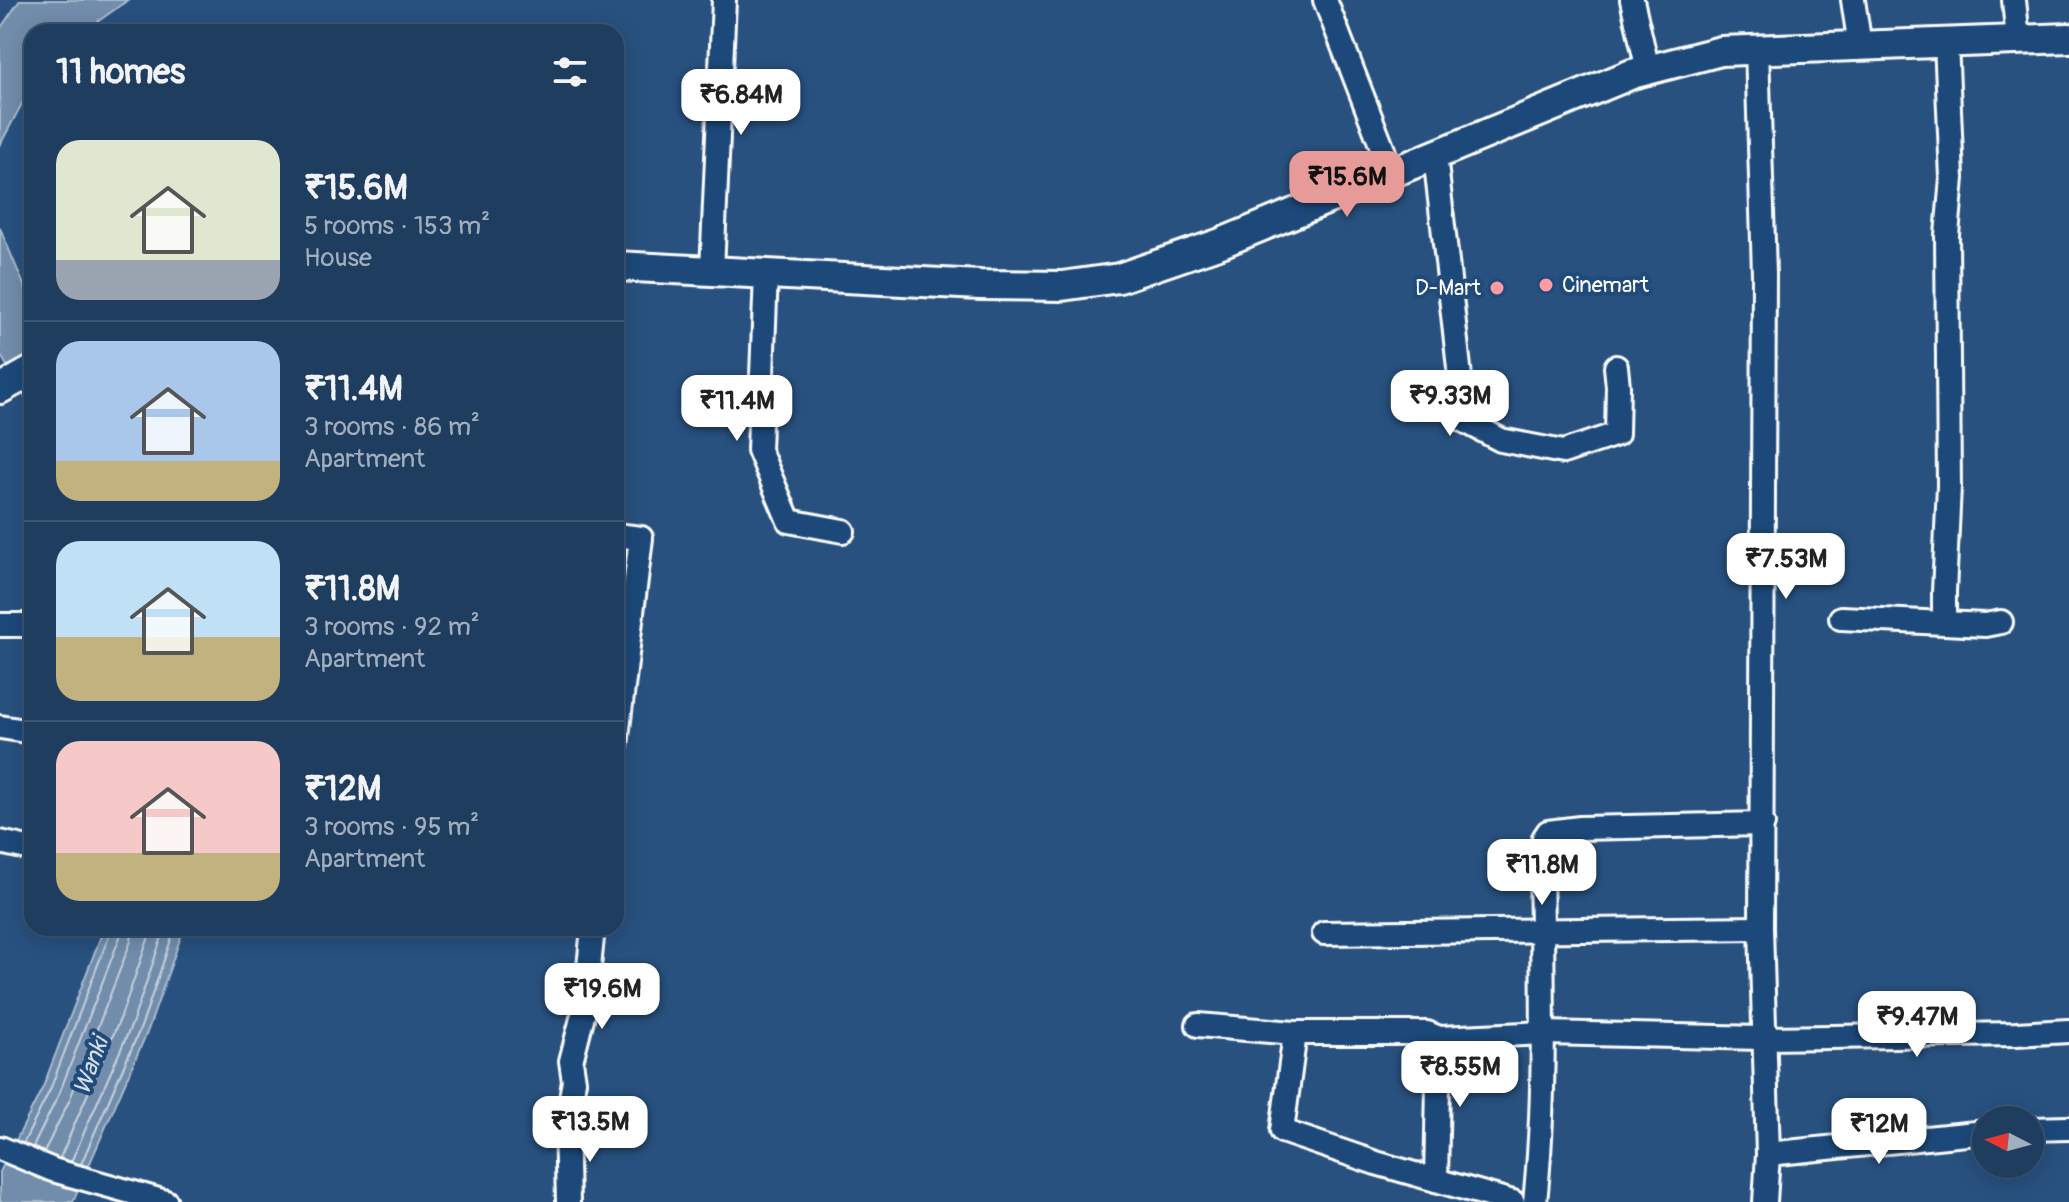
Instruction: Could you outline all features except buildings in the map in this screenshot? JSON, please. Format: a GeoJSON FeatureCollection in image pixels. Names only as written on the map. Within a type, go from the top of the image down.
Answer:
{"type":"FeatureCollection","features":[{"type":"Feature","properties":{"kind":"street"},"geometry":{"type":"LineString","coordinates":[[712,271],[724,0]]}},
{"type":"Feature","properties":{"kind":"street"},"geometry":{"type":"LineString","coordinates":[[1325,0],[1392,173]]}},
{"type":"Feature","properties":{"kind":"street"},"geometry":{"type":"LineString","coordinates":[[1632,0],[1648,70]]}},
{"type":"Feature","properties":{"kind":"street"},"geometry":{"type":"LineString","coordinates":[[1853,0],[1860,46]]}},
{"type":"Feature","properties":{"kind":"street"},"geometry":{"type":"LineString","coordinates":[[2014,0],[2018,40]]}},
{"type":"Feature","properties":{"kind":"street"},"geometry":{"type":"LineString","coordinates":[[624,266],[980,285],[1062,286],[1119,278],[1221,243],[1632,74],[1721,51],[2069,38]]}},
{"type":"Feature","properties":{"kind":"street"},"geometry":{"type":"LineString","coordinates":[[1944,623],[1949,486],[1947,235],[1952,178],[1946,42]]}},
{"type":"Feature","properties":{"kind":"street"},"geometry":{"type":"LineString","coordinates":[[1757,49],[1764,274],[1761,928],[1768,1154],[1765,1202]]}},
{"type":"Feature","properties":{"kind":"street"},"geometry":{"type":"LineString","coordinates":[[1435,155],[1465,421],[1501,440],[1563,452],[1617,434],[1616,367]]}},
{"type":"Feature","properties":{"kind":"street"},"geometry":{"type":"LineString","coordinates":[[766,274],[759,450],[789,521],[843,531]]}},
{"type":"Feature","properties":{"kind":"street"},"geometry":{"type":"LineString","coordinates":[[0,389],[24,376]]}},
{"type":"Feature","properties":{"kind":"street"},"geometry":{"type":"LineString","coordinates":[[624,536],[641,538],[624,628]]}},
{"type":"Feature","properties":{"kind":"street"},"geometry":{"type":"LineString","coordinates":[[1841,618],[1985,625],[2001,622]]}},
{"type":"Feature","properties":{"kind":"street"},"geometry":{"type":"LineString","coordinates":[[0,625],[24,625]]}},
{"type":"Feature","properties":{"kind":"street"},"geometry":{"type":"LineString","coordinates":[[0,727],[24,731]]}},
{"type":"Feature","properties":{"kind":"street"},"geometry":{"type":"LineString","coordinates":[[1535,1202],[1541,1141],[1544,1033],[1541,854],[1544,838],[1548,832],[1580,828],[1763,824]]}},
{"type":"Feature","properties":{"kind":"street"},"geometry":{"type":"LineString","coordinates":[[0,842],[24,847]]}},
{"type":"Feature","properties":{"kind":"street"},"geometry":{"type":"LineString","coordinates":[[1324,933],[1761,928]]}},
{"type":"Feature","properties":{"kind":"street"},"geometry":{"type":"LineString","coordinates":[[568,1202],[566,1126],[574,1081],[571,1061],[585,1007],[592,936]]}},
{"type":"Feature","properties":{"kind":"street"},"geometry":{"type":"LineString","coordinates":[[1198,1025],[1295,1033],[1427,1033],[1439,1038],[1544,1033],[1763,1038],[2069,1031]]}},
{"type":"Feature","properties":{"kind":"street"},"geometry":{"type":"LineString","coordinates":[[1295,1033],[1282,1131],[1376,1163],[1513,1202]]}},
{"type":"Feature","properties":{"kind":"street"},"geometry":{"type":"LineString","coordinates":[[1436,1180],[1439,1038]]}},
{"type":"Feature","properties":{"kind":"street"},"geometry":{"type":"LineString","coordinates":[[2044,1129],[2069,1128]]}},
{"type":"Feature","properties":{"kind":"street"},"geometry":{"type":"LineString","coordinates":[[1768,1154],[1972,1133]]}},
{"type":"Feature","properties":{"kind":"street"},"geometry":{"type":"LineString","coordinates":[[0,1148],[53,1170],[166,1202]]}},
{"type":"Feature","properties":{"kind":"water"},"geometry":{"type":"Polygon","coordinates":[[[20,0],[128,0],[94,24],[24,24],[24,100],[0,145],[0,29],[20,0]]]}},
{"type":"Feature","properties":{"kind":"water"},"geometry":{"type":"Polygon","coordinates":[[[0,228],[24,285],[24,394],[0,354],[0,228]]]}},
{"type":"Feature","properties":{"kind":"water","name":"Wanki"},"geometry":{"type":"Polygon","coordinates":[[[101,936],[181,936],[148,1030],[73,1202],[0,1202],[0,1172],[43,1087],[101,936]]]}},
{"type":"Feature","properties":{"kind":"place","name":"Cinemart"},"geometry":{"type":"Point","coordinates":[1546,285]}},
{"type":"Feature","properties":{"kind":"place","name":"D-Mart"},"geometry":{"type":"Point","coordinates":[1497,288]}}]}
